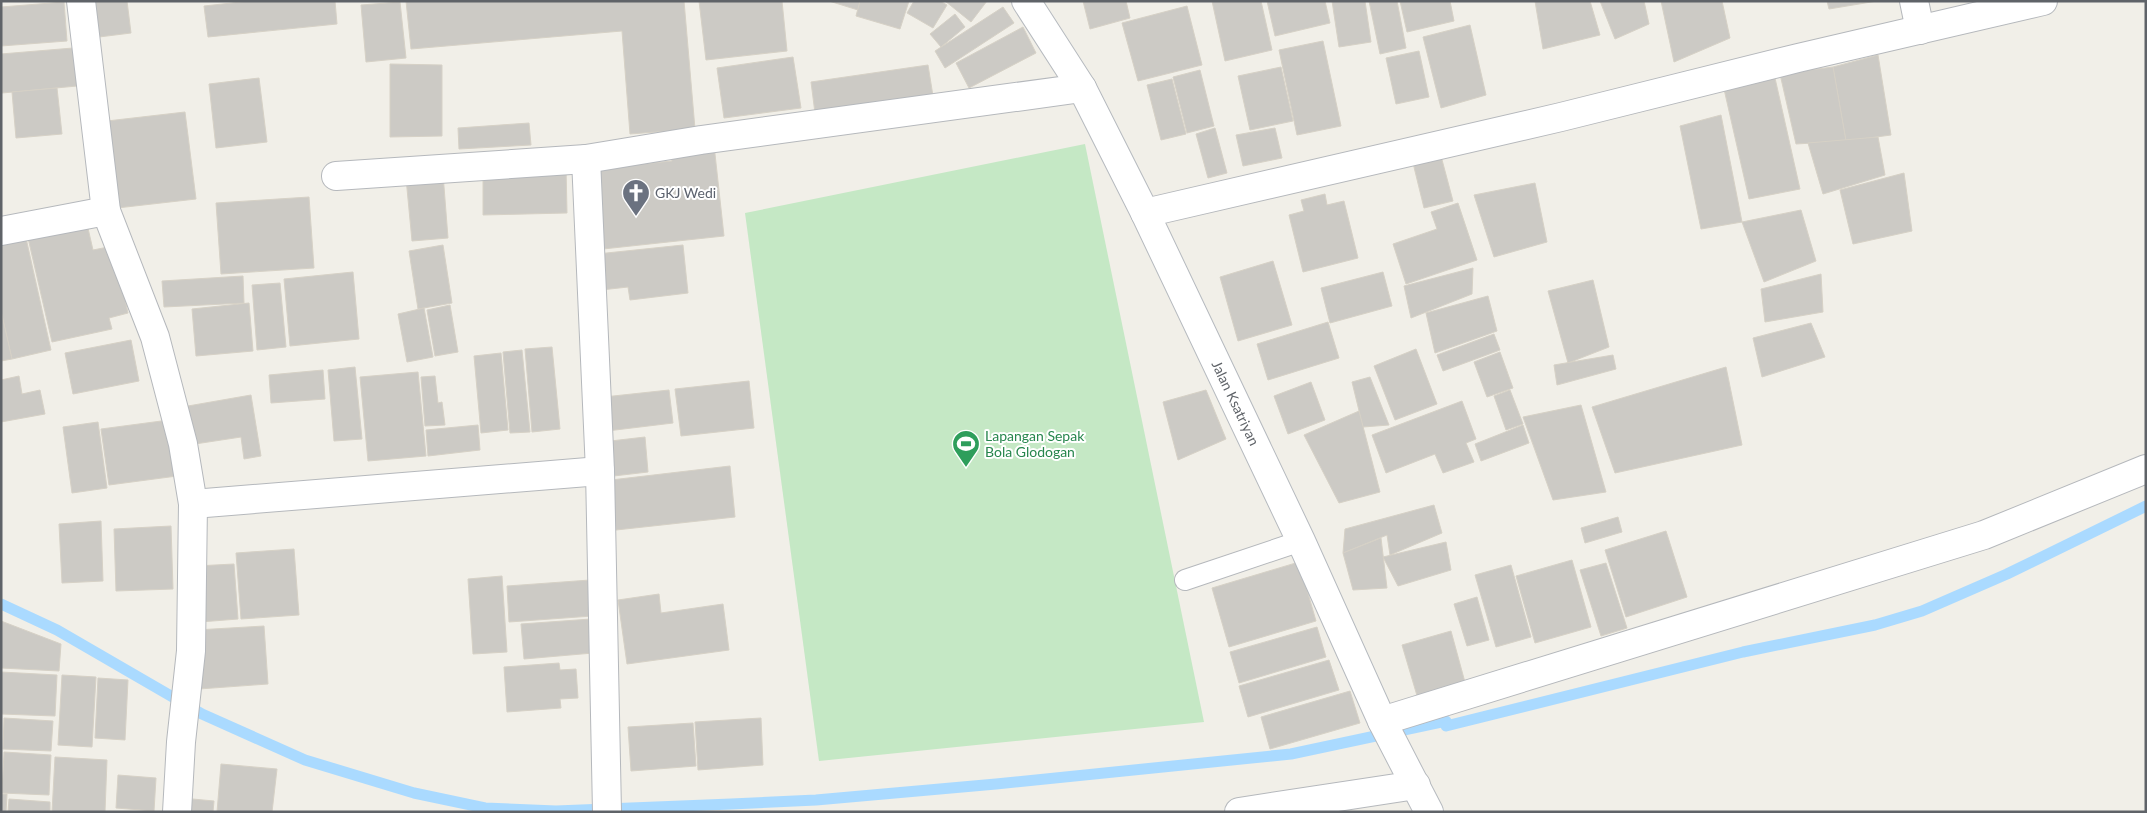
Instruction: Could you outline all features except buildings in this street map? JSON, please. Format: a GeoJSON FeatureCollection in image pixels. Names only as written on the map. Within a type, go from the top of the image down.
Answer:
{"type":"FeatureCollection","features":[{"type":"Feature","properties":{"kind":"street"},"geometry":{"type":"LineString","coordinates":[[81,1],[106,211],[155,337],[183,444],[193,504],[191,651],[181,742],[177,812]]}},
{"type":"Feature","properties":{"kind":"street","name":"Jalan Ksatriyan"},"geometry":{"type":"LineString","coordinates":[[1026,1],[1082,88],[1145,213],[1301,541],[1383,724],[1429,812]]}},
{"type":"Feature","properties":{"kind":"street"},"geometry":{"type":"LineString","coordinates":[[1914,1],[1920,30]]}},
{"type":"Feature","properties":{"kind":"street"},"geometry":{"type":"LineString","coordinates":[[1145,213],[1561,118],[2043,1]]}},
{"type":"Feature","properties":{"kind":"street"},"geometry":{"type":"LineString","coordinates":[[336,176],[586,158],[701,140],[1082,88]]}},
{"type":"Feature","properties":{"kind":"street"},"geometry":{"type":"LineString","coordinates":[[586,158],[600,471],[607,799]]}},
{"type":"Feature","properties":{"kind":"street"},"geometry":{"type":"LineString","coordinates":[[1,231],[106,211]]}},
{"type":"Feature","properties":{"kind":"street"},"geometry":{"type":"LineString","coordinates":[[1383,724],[1984,535],[2146,469]]}},
{"type":"Feature","properties":{"kind":"street"},"geometry":{"type":"LineString","coordinates":[[193,504],[600,471]]}},
{"type":"Feature","properties":{"kind":"street"},"geometry":{"type":"LineString","coordinates":[[1239,812],[1416,785]]}},
{"type":"Feature","properties":{"kind":"lane"},"geometry":{"type":"LineString","coordinates":[[1185,580],[1301,541]]}},
{"type":"Feature","properties":{"kind":"green space","name":"Lapangan Sepak Bola Glodogan"},"geometry":{"type":"Polygon","coordinates":[[[1085,144],[1204,722],[819,761],[745,213],[1085,144]]]}},
{"type":"Feature","properties":{"kind":"waterway"},"geometry":{"type":"LineString","coordinates":[[1446,726],[1743,652],[1875,625],[1922,611],[2007,574],[2146,506]]}},
{"type":"Feature","properties":{"kind":"waterway"},"geometry":{"type":"LineString","coordinates":[[1,604],[57,630],[202,714],[305,760],[414,793],[485,808],[556,811],[731,804],[816,800],[996,784],[1291,754],[1446,721]]}},
{"type":"Feature","properties":{"kind":"place","name":"GKJ Wedi"},"geometry":{"type":"Point","coordinates":[636,217]}},
{"type":"Feature","properties":{"kind":"place","name":"Lapangan Sepak Bola Glodogan"},"geometry":{"type":"Point","coordinates":[966,468]}}]}
